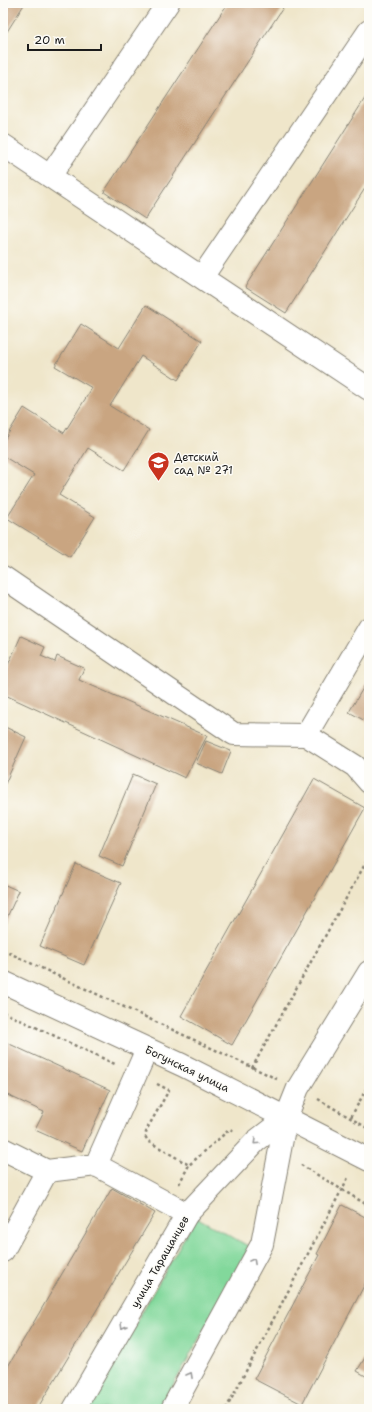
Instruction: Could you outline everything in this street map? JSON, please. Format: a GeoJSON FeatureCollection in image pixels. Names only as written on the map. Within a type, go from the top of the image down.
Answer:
{"type":"FeatureCollection","features":[{"type":"Feature","properties":{"kind":"street"},"geometry":{"type":"LineString","coordinates":[[50,176],[168,3]]}},
{"type":"Feature","properties":{"kind":"street"},"geometry":{"type":"LineString","coordinates":[[202,277],[369,31]]}},
{"type":"Feature","properties":{"kind":"street"},"geometry":{"type":"LineString","coordinates":[[3,145],[369,389]]}},
{"type":"Feature","properties":{"kind":"street"},"geometry":{"type":"LineString","coordinates":[[3,576],[234,734],[306,735],[355,766],[369,782]]}},
{"type":"Feature","properties":{"kind":"street"},"geometry":{"type":"LineString","coordinates":[[306,735],[369,628]]}},
{"type":"Feature","properties":{"kind":"street"},"geometry":{"type":"LineString","coordinates":[[172,1409],[262,1244],[286,1118],[298,1088],[369,972]]}},
{"type":"Feature","properties":{"kind":"street","name":"Богунская улица"},"geometry":{"type":"LineString","coordinates":[[3,982],[146,1049],[364,1158]]}},
{"type":"Feature","properties":{"kind":"street"},"geometry":{"type":"LineString","coordinates":[[96,1165],[146,1049]]}},
{"type":"Feature","properties":{"kind":"street","name":"улица Таращанцев"},"geometry":{"type":"LineString","coordinates":[[74,1409],[187,1214],[256,1141],[286,1118]]}},
{"type":"Feature","properties":{"kind":"street"},"geometry":{"type":"LineString","coordinates":[[3,1149],[47,1171],[96,1165],[187,1214]]}},
{"type":"Feature","properties":{"kind":"street"},"geometry":{"type":"LineString","coordinates":[[3,1251],[47,1171]]}},
{"type":"Feature","properties":{"kind":"path"},"geometry":{"type":"LineString","coordinates":[[3,950],[195,1039],[252,1068],[369,857]]}},
{"type":"Feature","properties":{"kind":"path"},"geometry":{"type":"LineString","coordinates":[[369,1084],[351,1118],[369,1129]]}},
{"type":"Feature","properties":{"kind":"path"},"geometry":{"type":"LineString","coordinates":[[226,1409],[364,1158]]}},
{"type":"Feature","properties":{"kind":"green space"},"geometry":{"type":"Polygon","coordinates":[[[196,1217],[250,1247],[160,1409],[87,1409],[196,1217]]]}},
{"type":"Feature","properties":{"kind":"building"},"geometry":{"type":"Polygon","coordinates":[[[3,3],[25,3],[3,38],[3,3]]]}},
{"type":"Feature","properties":{"kind":"building"},"geometry":{"type":"Polygon","coordinates":[[[228,3],[286,3],[145,219],[104,192],[228,3]]]}},
{"type":"Feature","properties":{"kind":"building"},"geometry":{"type":"Polygon","coordinates":[[[369,92],[369,182],[286,313],[245,287],[369,92]]]}},
{"type":"Feature","properties":{"kind":"building"},"geometry":{"type":"Polygon","coordinates":[[[146,305],[202,341],[178,380],[141,356],[110,406],[149,430],[124,470],[88,448],[59,495],[95,517],[70,557],[7,518],[34,475],[3,456],[3,442],[24,408],[64,433],[92,388],[55,366],[81,324],[119,348],[146,305]]]}},
{"type":"Feature","properties":{"kind":"building"},"geometry":{"type":"Polygon","coordinates":[[[21,636],[45,647],[41,656],[55,662],[57,656],[84,668],[79,680],[207,736],[185,778],[3,694],[3,676],[21,636]]]}},
{"type":"Feature","properties":{"kind":"building"},"geometry":{"type":"Polygon","coordinates":[[[369,678],[369,723],[349,712],[369,678]]]}},
{"type":"Feature","properties":{"kind":"building"},"geometry":{"type":"Polygon","coordinates":[[[3,726],[26,737],[5,784],[3,783],[3,726]]]}},
{"type":"Feature","properties":{"kind":"building"},"geometry":{"type":"Polygon","coordinates":[[[206,741],[231,751],[222,774],[196,763],[206,741]]]}},
{"type":"Feature","properties":{"kind":"building"},"geometry":{"type":"Polygon","coordinates":[[[133,774],[156,784],[122,866],[99,856],[133,774]]]}},
{"type":"Feature","properties":{"kind":"building"},"geometry":{"type":"Polygon","coordinates":[[[314,779],[365,808],[232,1045],[181,1016],[314,779]]]}},
{"type":"Feature","properties":{"kind":"building"},"geometry":{"type":"Polygon","coordinates":[[[76,864],[121,883],[84,965],[40,946],[76,864]]]}},
{"type":"Feature","properties":{"kind":"building"},"geometry":{"type":"Polygon","coordinates":[[[3,884],[19,891],[3,926],[3,884]]]}},
{"type":"Feature","properties":{"kind":"building"},"geometry":{"type":"Polygon","coordinates":[[[3,1041],[110,1090],[82,1151],[35,1130],[44,1112],[3,1093],[3,1041]]]}},
{"type":"Feature","properties":{"kind":"building"},"geometry":{"type":"Polygon","coordinates":[[[112,1188],[155,1213],[37,1409],[3,1409],[3,1375],[112,1188]]]}},
{"type":"Feature","properties":{"kind":"building"},"geometry":{"type":"Polygon","coordinates":[[[342,1205],[369,1219],[369,1280],[367,1280],[302,1404],[254,1379],[319,1255],[317,1254],[342,1205]]]}},
{"type":"Feature","properties":{"kind":"building"},"geometry":{"type":"Polygon","coordinates":[[[369,1351],[369,1378],[357,1371],[369,1351]]]}},
{"type":"Feature","properties":{"kind":"place","name":"Детский сад № 271"},"geometry":{"type":"Point","coordinates":[158,482]}}]}
